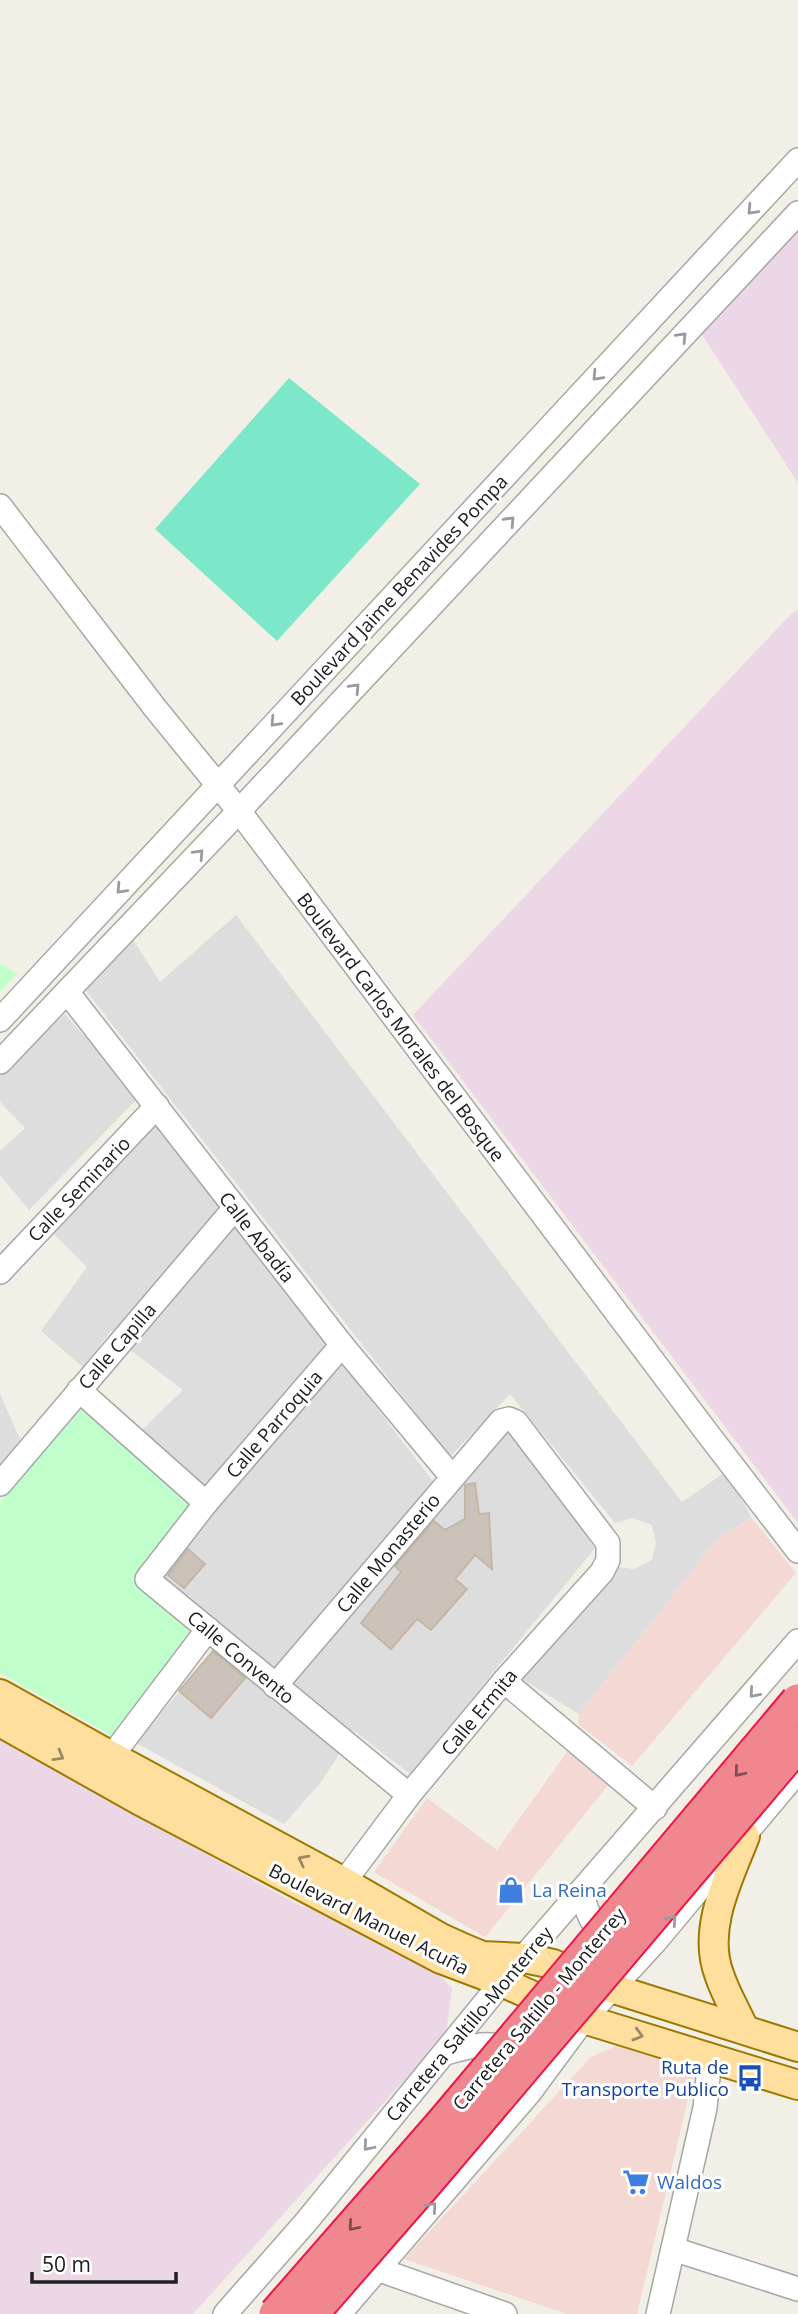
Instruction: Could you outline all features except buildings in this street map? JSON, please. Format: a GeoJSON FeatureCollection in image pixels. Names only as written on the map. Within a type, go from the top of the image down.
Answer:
{"type":"FeatureCollection","features":[{"type":"Feature","properties":{"kind":"highway","name":"Carretera Saltillo - Monterrey"},"geometry":{"type":"LineString","coordinates":[[276,2314],[443,2123],[798,1701]]}},
{"type":"Feature","properties":{"kind":"highway","name":"Carretera Saltillo - Monterrey"},"geometry":{"type":"LineString","coordinates":[[311,2314],[798,1744]]}},
{"type":"Feature","properties":{"kind":"main road","name":"Boulevard Manuel Acuña"},"geometry":{"type":"LineString","coordinates":[[0,1694],[104,1766],[321,1897],[441,1959],[502,1982],[584,2019],[798,2085]]}},
{"type":"Feature","properties":{"kind":"main road","name":"Boulevard Manuel Acuña"},"geometry":{"type":"LineString","coordinates":[[0,1722],[104,1766],[344,1882],[442,1938],[482,1956],[524,1958],[553,1964],[611,1988],[798,2047]]}},
{"type":"Feature","properties":{"kind":"main road"},"geometry":{"type":"LineString","coordinates":[[744,2029],[718,1972],[713,1946],[716,1918],[745,1836]]}},
{"type":"Feature","properties":{"kind":"street","name":"Boulevard Jaime Benavides Pompa"},"geometry":{"type":"LineString","coordinates":[[0,1020],[798,160]]}},
{"type":"Feature","properties":{"kind":"street","name":"Boulevard Jaime Benavides Pompa"},"geometry":{"type":"LineString","coordinates":[[0,1062],[68,993],[798,213]]}},
{"type":"Feature","properties":{"kind":"street","name":"Boulevard Carlos Morales del Bosque"},"geometry":{"type":"LineString","coordinates":[[0,506],[239,811],[798,1551]]}},
{"type":"Feature","properties":{"kind":"street","name":"Calle Abadía"},"geometry":{"type":"LineString","coordinates":[[68,993],[234,1209],[452,1477]]}},
{"type":"Feature","properties":{"kind":"street","name":"Calle Seminario"},"geometry":{"type":"LineString","coordinates":[[0,1272],[157,1107]]}},
{"type":"Feature","properties":{"kind":"street","name":"Calle Capilla"},"geometry":{"type":"LineString","coordinates":[[0,1484],[234,1209]]}},
{"type":"Feature","properties":{"kind":"street","name":"Calle Parroquia"},"geometry":{"type":"LineString","coordinates":[[206,1503],[342,1345]]}},
{"type":"Feature","properties":{"kind":"street"},"geometry":{"type":"LineString","coordinates":[[79,1390],[206,1503]]}},
{"type":"Feature","properties":{"kind":"street","name":"Calle Monasterio"},"geometry":{"type":"LineString","coordinates":[[275,1686],[501,1420],[516,1422],[608,1543]]}},
{"type":"Feature","properties":{"kind":"street","name":"Calle Convento"},"geometry":{"type":"LineString","coordinates":[[206,1503],[147,1579],[409,1795]]}},
{"type":"Feature","properties":{"kind":"street","name":"Calle Ermita"},"geometry":{"type":"LineString","coordinates":[[344,1882],[409,1795],[504,1681],[602,1572],[608,1560],[608,1543]]}},
{"type":"Feature","properties":{"kind":"street"},"geometry":{"type":"LineString","coordinates":[[104,1766],[208,1629]]}},
{"type":"Feature","properties":{"kind":"street","name":"Carretera Saltillo-Monterrey"},"geometry":{"type":"LineString","coordinates":[[225,2314],[306,2222],[502,1982],[798,1641]]}},
{"type":"Feature","properties":{"kind":"street"},"geometry":{"type":"LineString","coordinates":[[504,1681],[655,1808]]}},
{"type":"Feature","properties":{"kind":"street"},"geometry":{"type":"LineString","coordinates":[[339,2314],[530,2092],[584,2019],[653,1943],[798,1771]]}},
{"type":"Feature","properties":{"kind":"street"},"geometry":{"type":"LineString","coordinates":[[321,1897],[344,1882]]}},
{"type":"Feature","properties":{"kind":"street"},"geometry":{"type":"LineString","coordinates":[[581,1891],[591,1922],[597,1930],[620,1942],[653,1943]]}},
{"type":"Feature","properties":{"kind":"street"},"geometry":{"type":"LineString","coordinates":[[446,2053],[485,2044],[512,2051],[521,2058],[528,2073],[530,2092]]}},
{"type":"Feature","properties":{"kind":"street"},"geometry":{"type":"LineString","coordinates":[[658,2314],[705,2108],[710,2057]]}},
{"type":"Feature","properties":{"kind":"street"},"geometry":{"type":"LineString","coordinates":[[673,2249],[798,2289]]}},
{"type":"Feature","properties":{"kind":"street"},"geometry":{"type":"LineString","coordinates":[[377,2269],[505,2314]]}},
{"type":"Feature","properties":{"kind":"shaded area"},"geometry":{"type":"Polygon","coordinates":[[[798,229],[798,483],[701,333],[798,229]]]}},
{"type":"Feature","properties":{"kind":"shaded area"},"geometry":{"type":"Polygon","coordinates":[[[798,610],[798,1523],[413,1015],[790,615],[798,610]]]}},
{"type":"Feature","properties":{"kind":"shaded area"},"geometry":{"type":"Polygon","coordinates":[[[236,915],[682,1502],[727,1471],[751,1517],[716,1541],[579,1714],[522,1679],[618,1567],[634,1569],[652,1560],[656,1543],[652,1525],[632,1518],[615,1523],[510,1394],[450,1457],[83,987],[132,938],[160,982],[236,915]]]}},
{"type":"Feature","properties":{"kind":"shaded area"},"geometry":{"type":"Polygon","coordinates":[[[65,1014],[138,1098],[29,1210],[0,1175],[0,1151],[25,1128],[0,1102],[0,1076],[65,1014]]]}},
{"type":"Feature","properties":{"kind":"shaded area"},"geometry":{"type":"Polygon","coordinates":[[[153,1115],[448,1501],[509,1428],[595,1548],[410,1774],[354,1731],[321,1782],[284,1824],[136,1743],[225,1637],[156,1581],[140,1432],[183,1390],[129,1349],[111,1331],[83,1367],[41,1331],[87,1267],[50,1230],[153,1115]]]}},
{"type":"Feature","properties":{"kind":"shaded area"},"geometry":{"type":"Polygon","coordinates":[[[0,1394],[21,1441],[0,1464],[0,1394]]]}},
{"type":"Feature","properties":{"kind":"shaded area"},"geometry":{"type":"Polygon","coordinates":[[[751,1517],[796,1573],[632,1766],[578,1724],[579,1714],[716,1541],[751,1517]]]}},
{"type":"Feature","properties":{"kind":"shaded area"},"geometry":{"type":"Polygon","coordinates":[[[0,1740],[293,1902],[419,1954],[452,1988],[446,2034],[193,2314],[0,2314],[0,1740]]]}},
{"type":"Feature","properties":{"kind":"shaded area"},"geometry":{"type":"Polygon","coordinates":[[[568,1751],[609,1784],[485,1937],[374,1872],[427,1798],[497,1850],[568,1751]]]}},
{"type":"Feature","properties":{"kind":"shaded area"},"geometry":{"type":"Polygon","coordinates":[[[616,2046],[695,2069],[637,2314],[567,2314],[404,2259],[591,2057],[616,2046]]]}},
{"type":"Feature","properties":{"kind":"green space"},"geometry":{"type":"Polygon","coordinates":[[[289,378],[420,484],[277,641],[155,529],[289,378]]]}},
{"type":"Feature","properties":{"kind":"green space"},"geometry":{"type":"Polygon","coordinates":[[[0,963],[17,974],[0,992],[0,963]]]}},
{"type":"Feature","properties":{"kind":"green space"},"geometry":{"type":"Polygon","coordinates":[[[80,1408],[193,1502],[135,1579],[198,1632],[114,1737],[0,1673],[0,1502],[80,1408]]]}},
{"type":"Feature","properties":{"kind":"place","name":"La Reina"},"geometry":{"type":"Point","coordinates":[511,1890]}},
{"type":"Feature","properties":{"kind":"place","name":"Ruta de Transporte Publico"},"geometry":{"type":"Point","coordinates":[750,2078]}},
{"type":"Feature","properties":{"kind":"place","name":"Waldos"},"geometry":{"type":"Point","coordinates":[636,2182]}}]}
